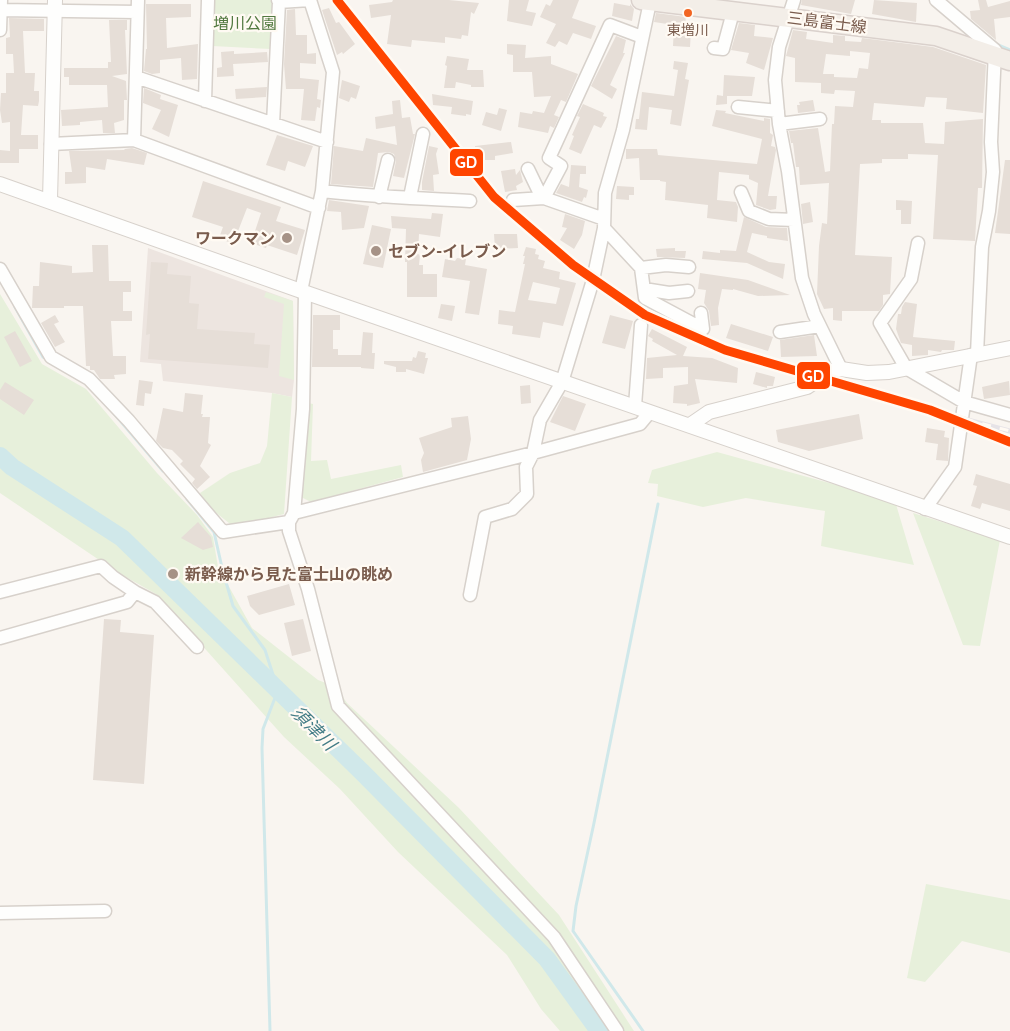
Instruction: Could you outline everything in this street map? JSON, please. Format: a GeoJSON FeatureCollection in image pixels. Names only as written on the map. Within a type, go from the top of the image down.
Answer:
{"type":"FeatureCollection","features":[{"type":"Feature","properties":{"kind":"main road","name":"三島富士線"},"geometry":{"type":"LineString","coordinates":[[649,1],[730,8],[792,9],[936,36],[1002,58]]}},
{"type":"Feature","properties":{"kind":"street"},"geometry":{"type":"LineString","coordinates":[[205,101],[208,0]]}},
{"type":"Feature","properties":{"kind":"street"},"geometry":{"type":"LineString","coordinates":[[273,124],[278,1],[310,0],[333,72],[322,191],[303,292],[303,408],[289,531],[308,589],[338,706],[554,938],[617,1031]]}},
{"type":"Feature","properties":{"kind":"street"},"geometry":{"type":"LineString","coordinates":[[925,509],[955,467],[964,402],[974,354],[982,247],[993,172],[991,142],[1002,58],[936,0]]}},
{"type":"Feature","properties":{"kind":"street"},"geometry":{"type":"LineString","coordinates":[[470,596],[485,517],[512,509],[527,494],[526,467],[533,453],[540,420],[562,382],[593,280],[604,223],[605,193],[623,130],[649,1]]}},
{"type":"Feature","properties":{"kind":"street"},"geometry":{"type":"LineString","coordinates":[[50,200],[55,5]]}},
{"type":"Feature","properties":{"kind":"street"},"geometry":{"type":"LineString","coordinates":[[0,30],[1,7],[138,6],[134,140]]}},
{"type":"Feature","properties":{"kind":"street"},"geometry":{"type":"LineString","coordinates":[[714,48],[723,49],[730,8]]}},
{"type":"Feature","properties":{"kind":"street"},"geometry":{"type":"LineString","coordinates":[[792,9],[779,47],[775,80],[778,124],[788,171],[802,279],[820,326],[841,369]]}},
{"type":"Feature","properties":{"kind":"street"},"geometry":{"type":"LineString","coordinates":[[543,198],[561,166],[549,158],[610,25],[642,37]]}},
{"type":"Feature","properties":{"kind":"street"},"geometry":{"type":"LineString","coordinates":[[136,77],[327,142]]}},
{"type":"Feature","properties":{"kind":"street"},"geometry":{"type":"LineString","coordinates":[[738,106],[778,111]]}},
{"type":"Feature","properties":{"kind":"street"},"geometry":{"type":"LineString","coordinates":[[778,124],[820,119]]}},
{"type":"Feature","properties":{"kind":"street"},"geometry":{"type":"LineString","coordinates":[[410,197],[423,134]]}},
{"type":"Feature","properties":{"kind":"street"},"geometry":{"type":"LineString","coordinates":[[51,144],[134,140],[319,208]]}},
{"type":"Feature","properties":{"kind":"street"},"geometry":{"type":"LineString","coordinates":[[379,197],[388,160]]}},
{"type":"Feature","properties":{"kind":"street"},"geometry":{"type":"LineString","coordinates":[[528,169],[543,198]]}},
{"type":"Feature","properties":{"kind":"street"},"geometry":{"type":"LineString","coordinates":[[0,184],[303,292],[1010,537]]}},
{"type":"Feature","properties":{"kind":"street"},"geometry":{"type":"LineString","coordinates":[[322,191],[379,197],[470,201]]}},
{"type":"Feature","properties":{"kind":"street"},"geometry":{"type":"LineString","coordinates":[[741,192],[749,211],[769,219],[794,220]]}},
{"type":"Feature","properties":{"kind":"street"},"geometry":{"type":"LineString","coordinates":[[513,200],[543,198],[604,223],[641,268],[645,298],[703,329],[701,313]]}},
{"type":"Feature","properties":{"kind":"street"},"geometry":{"type":"LineString","coordinates":[[918,243],[911,279],[880,323],[906,368],[964,402],[1010,415]]}},
{"type":"Feature","properties":{"kind":"street"},"geometry":{"type":"LineString","coordinates":[[641,268],[666,265],[689,267]]}},
{"type":"Feature","properties":{"kind":"street"},"geometry":{"type":"LineString","coordinates":[[0,270],[51,357],[89,379],[129,421],[223,532],[292,518],[640,424],[650,412]]}},
{"type":"Feature","properties":{"kind":"street"},"geometry":{"type":"LineString","coordinates":[[644,289],[669,293],[688,291]]}},
{"type":"Feature","properties":{"kind":"street"},"geometry":{"type":"LineString","coordinates":[[635,406],[641,325]]}},
{"type":"Feature","properties":{"kind":"street"},"geometry":{"type":"LineString","coordinates":[[780,332],[820,326]]}},
{"type":"Feature","properties":{"kind":"street"},"geometry":{"type":"LineString","coordinates":[[690,425],[709,412],[807,387],[831,371],[841,369],[867,373],[906,368],[1010,348]]}},
{"type":"Feature","properties":{"kind":"street"},"geometry":{"type":"LineString","coordinates":[[0,592],[101,566],[135,592],[155,602],[197,647]]}},
{"type":"Feature","properties":{"kind":"street"},"geometry":{"type":"LineString","coordinates":[[0,638],[127,602],[135,592]]}},
{"type":"Feature","properties":{"kind":"street"},"geometry":{"type":"LineString","coordinates":[[0,914],[105,911]]}},
{"type":"Feature","properties":{"kind":"shaded area"},"geometry":{"type":"Polygon","coordinates":[[[148,248],[293,301],[294,380],[292,397],[163,381],[161,364],[140,362],[148,248]]]}},
{"type":"Feature","properties":{"kind":"green space","name":"増川公園"},"geometry":{"type":"Polygon","coordinates":[[[214,0],[270,0],[273,3],[271,49],[212,46],[214,0]]]}},
{"type":"Feature","properties":{"kind":"green space"},"geometry":{"type":"Polygon","coordinates":[[[266,292],[293,301],[294,380],[279,376],[284,304],[264,297],[266,292]]]}},
{"type":"Feature","properties":{"kind":"green space"},"geometry":{"type":"Polygon","coordinates":[[[0,294],[42,364],[86,389],[157,473],[197,515],[213,537],[218,567],[252,628],[318,680],[336,687],[347,703],[459,808],[559,915],[634,1031],[560,1031],[541,1009],[507,955],[398,852],[340,789],[284,737],[156,594],[117,572],[0,493],[0,294]]]}},
{"type":"Feature","properties":{"kind":"green space"},"geometry":{"type":"Polygon","coordinates":[[[272,393],[292,397],[284,514],[234,527],[210,508],[200,493],[230,473],[260,463],[267,446],[272,393]]]}},
{"type":"Feature","properties":{"kind":"green space"},"geometry":{"type":"Polygon","coordinates":[[[308,403],[313,404],[311,461],[327,460],[331,479],[401,465],[403,477],[311,502],[299,496],[308,403]]]}},
{"type":"Feature","properties":{"kind":"green space"},"geometry":{"type":"Polygon","coordinates":[[[717,452],[895,501],[914,565],[821,546],[825,511],[746,498],[703,507],[657,496],[658,484],[648,483],[652,470],[717,452]]]}},
{"type":"Feature","properties":{"kind":"green space"},"geometry":{"type":"Polygon","coordinates":[[[913,513],[1000,540],[980,646],[963,645],[913,513]]]}},
{"type":"Feature","properties":{"kind":"green space"},"geometry":{"type":"Polygon","coordinates":[[[926,884],[1010,900],[1010,953],[962,941],[925,982],[907,978],[926,884]]]}},
{"type":"Feature","properties":{"kind":"building"},"geometry":{"type":"Polygon","coordinates":[[[393,0],[449,0],[479,3],[474,14],[471,12],[468,36],[462,35],[461,39],[445,37],[445,43],[412,40],[411,47],[387,44],[391,15],[371,18],[369,5],[393,0]]]}},
{"type":"Feature","properties":{"kind":"building"},"geometry":{"type":"Polygon","coordinates":[[[509,0],[529,0],[526,11],[536,13],[532,26],[507,21],[509,0]]]}},
{"type":"Feature","properties":{"kind":"building"},"geometry":{"type":"Polygon","coordinates":[[[553,0],[579,0],[572,18],[596,26],[591,39],[573,33],[567,45],[559,41],[555,47],[546,43],[556,24],[540,17],[546,4],[550,6],[553,0]]]}},
{"type":"Feature","properties":{"kind":"building"},"geometry":{"type":"Polygon","coordinates":[[[802,0],[855,0],[851,14],[801,5],[802,0]]]}},
{"type":"Feature","properties":{"kind":"building"},"geometry":{"type":"Polygon","coordinates":[[[874,0],[917,3],[916,22],[872,14],[874,0]]]}},
{"type":"Feature","properties":{"kind":"building"},"geometry":{"type":"Polygon","coordinates":[[[978,0],[986,0],[988,7],[1010,1],[1010,17],[994,19],[996,40],[971,19],[970,11],[980,10],[978,0]]]}},
{"type":"Feature","properties":{"kind":"building"},"geometry":{"type":"Polygon","coordinates":[[[614,3],[630,6],[630,4],[634,9],[632,21],[612,16],[614,3]]]}},
{"type":"Feature","properties":{"kind":"building"},"geometry":{"type":"Polygon","coordinates":[[[146,4],[191,4],[191,17],[166,18],[167,48],[198,44],[197,79],[182,80],[181,58],[160,60],[160,73],[152,74],[144,71],[147,49],[146,4]]]}},
{"type":"Feature","properties":{"kind":"building"},"geometry":{"type":"Polygon","coordinates":[[[329,8],[336,23],[339,22],[355,44],[343,54],[342,52],[337,55],[322,10],[329,8]]]}},
{"type":"Feature","properties":{"kind":"building"},"geometry":{"type":"Polygon","coordinates":[[[295,9],[296,35],[307,35],[307,54],[316,53],[316,64],[300,63],[300,78],[319,80],[317,99],[321,100],[320,108],[317,107],[315,121],[301,120],[304,89],[286,89],[284,64],[287,10],[295,9]]]}},
{"type":"Feature","properties":{"kind":"building"},"geometry":{"type":"Polygon","coordinates":[[[656,13],[686,17],[684,30],[691,30],[690,47],[673,46],[674,25],[654,22],[656,13]]]}},
{"type":"Feature","properties":{"kind":"building"},"geometry":{"type":"Polygon","coordinates":[[[9,18],[44,19],[44,31],[23,31],[25,73],[35,73],[34,91],[39,91],[39,101],[38,106],[23,105],[21,135],[38,135],[38,149],[19,149],[19,163],[0,163],[0,150],[10,151],[10,122],[2,123],[0,110],[1,93],[6,93],[6,73],[14,73],[13,54],[6,54],[6,38],[10,37],[9,18]]]}},
{"type":"Feature","properties":{"kind":"building"},"geometry":{"type":"Polygon","coordinates":[[[109,20],[127,20],[127,30],[125,30],[127,74],[112,76],[126,81],[127,100],[124,100],[124,120],[114,123],[115,133],[103,133],[102,120],[62,126],[61,110],[108,107],[107,85],[69,85],[69,77],[64,77],[64,68],[108,68],[108,62],[111,62],[109,20]]]}},
{"type":"Feature","properties":{"kind":"building"},"geometry":{"type":"Polygon","coordinates":[[[739,23],[755,25],[754,36],[773,38],[764,70],[746,63],[749,53],[731,50],[739,23]]]}},
{"type":"Feature","properties":{"kind":"building"},"geometry":{"type":"Polygon","coordinates":[[[793,30],[807,32],[806,39],[833,43],[833,35],[845,36],[845,41],[861,42],[862,38],[933,47],[986,65],[983,113],[946,109],[947,98],[926,97],[924,107],[874,103],[872,120],[881,120],[881,123],[923,123],[925,143],[944,144],[945,122],[983,119],[982,188],[978,188],[975,241],[933,239],[938,155],[908,154],[908,159],[882,159],[882,163],[860,164],[855,255],[892,257],[890,294],[883,295],[883,305],[879,311],[842,311],[842,321],[833,320],[833,308],[824,309],[817,294],[819,246],[822,223],[827,224],[829,183],[800,185],[799,167],[796,167],[789,131],[818,128],[825,172],[830,171],[835,106],[853,107],[855,91],[835,90],[834,94],[821,93],[821,83],[795,82],[795,58],[786,56],[793,30]],[[850,51],[850,56],[826,54],[823,74],[857,78],[859,68],[868,69],[870,53],[850,51]]]}},
{"type":"Feature","properties":{"kind":"building"},"geometry":{"type":"Polygon","coordinates":[[[616,36],[626,40],[623,53],[625,53],[610,85],[617,89],[612,99],[591,86],[616,36]]]}},
{"type":"Feature","properties":{"kind":"building"},"geometry":{"type":"Polygon","coordinates":[[[507,44],[526,45],[525,58],[551,56],[551,64],[578,74],[566,102],[561,100],[554,115],[559,117],[554,128],[550,126],[548,133],[518,127],[520,112],[544,113],[551,96],[534,97],[532,72],[513,72],[513,55],[507,54],[507,44]]]}},
{"type":"Feature","properties":{"kind":"building"},"geometry":{"type":"Polygon","coordinates":[[[234,51],[234,54],[267,52],[268,62],[233,64],[234,76],[217,77],[217,68],[222,67],[221,52],[234,51]]]}},
{"type":"Feature","properties":{"kind":"building"},"geometry":{"type":"Polygon","coordinates":[[[447,56],[469,59],[467,70],[483,70],[484,87],[471,87],[471,85],[456,82],[455,88],[444,88],[447,56]]]}},
{"type":"Feature","properties":{"kind":"building"},"geometry":{"type":"Polygon","coordinates":[[[674,61],[688,63],[685,79],[689,80],[681,126],[670,124],[672,110],[649,107],[647,130],[635,129],[636,119],[639,119],[642,92],[674,96],[678,70],[673,69],[674,61]]]}},
{"type":"Feature","properties":{"kind":"building"},"geometry":{"type":"Polygon","coordinates":[[[724,75],[755,77],[752,96],[727,96],[727,104],[716,105],[717,95],[723,96],[724,75]]]}},
{"type":"Feature","properties":{"kind":"building"},"geometry":{"type":"Polygon","coordinates":[[[342,80],[360,86],[356,99],[351,97],[349,102],[339,98],[342,80]]]}},
{"type":"Feature","properties":{"kind":"building"},"geometry":{"type":"Polygon","coordinates":[[[267,87],[266,97],[236,99],[235,89],[267,87]]]}},
{"type":"Feature","properties":{"kind":"building"},"geometry":{"type":"Polygon","coordinates":[[[144,88],[161,95],[160,99],[178,105],[169,137],[152,129],[161,110],[143,103],[144,88]]]}},
{"type":"Feature","properties":{"kind":"building"},"geometry":{"type":"Polygon","coordinates":[[[432,94],[473,101],[471,115],[451,114],[452,107],[433,105],[432,94]]]}},
{"type":"Feature","properties":{"kind":"building"},"geometry":{"type":"Polygon","coordinates":[[[400,100],[402,118],[410,117],[413,134],[415,134],[404,178],[393,176],[396,161],[394,154],[389,152],[378,153],[373,187],[331,184],[334,146],[363,151],[366,138],[397,145],[395,126],[376,129],[375,117],[393,114],[392,101],[400,100]]]}},
{"type":"Feature","properties":{"kind":"building"},"geometry":{"type":"Polygon","coordinates":[[[813,100],[815,111],[798,113],[799,102],[813,100]]]}},
{"type":"Feature","properties":{"kind":"building"},"geometry":{"type":"Polygon","coordinates":[[[583,104],[604,113],[603,116],[607,117],[601,128],[594,125],[581,154],[569,149],[580,117],[577,116],[583,104]]]}},
{"type":"Feature","properties":{"kind":"building"},"geometry":{"type":"Polygon","coordinates":[[[499,108],[507,110],[501,131],[482,125],[486,112],[497,115],[499,108]]]}},
{"type":"Feature","properties":{"kind":"building"},"geometry":{"type":"Polygon","coordinates":[[[716,110],[764,121],[764,118],[770,119],[770,133],[773,135],[771,146],[776,150],[768,196],[777,196],[776,209],[770,210],[756,205],[758,183],[749,179],[749,175],[719,172],[717,200],[736,202],[737,222],[707,218],[708,205],[665,200],[666,182],[640,180],[639,158],[626,159],[626,149],[657,149],[658,155],[757,164],[762,139],[712,126],[716,110]]]}},
{"type":"Feature","properties":{"kind":"building"},"geometry":{"type":"Polygon","coordinates":[[[277,135],[313,146],[305,167],[288,161],[285,171],[266,165],[277,135]]]}},
{"type":"Feature","properties":{"kind":"building"},"geometry":{"type":"Polygon","coordinates":[[[511,142],[513,153],[495,156],[495,160],[475,160],[475,146],[511,142]]]}},
{"type":"Feature","properties":{"kind":"building"},"geometry":{"type":"Polygon","coordinates":[[[429,146],[438,148],[436,154],[439,174],[433,175],[434,191],[422,190],[429,146]]]}},
{"type":"Feature","properties":{"kind":"building"},"geometry":{"type":"Polygon","coordinates":[[[132,148],[147,153],[144,165],[107,159],[105,170],[86,167],[86,183],[65,184],[65,172],[72,172],[69,151],[132,148]]]}},
{"type":"Feature","properties":{"kind":"building"},"geometry":{"type":"Polygon","coordinates":[[[1005,160],[1010,160],[1010,234],[995,233],[1005,160]]]}},
{"type":"Feature","properties":{"kind":"building"},"geometry":{"type":"Polygon","coordinates":[[[571,165],[586,166],[586,174],[580,174],[579,187],[588,190],[582,202],[556,193],[561,184],[569,187],[571,165]]]}},
{"type":"Feature","properties":{"kind":"building"},"geometry":{"type":"Polygon","coordinates":[[[515,169],[516,175],[520,170],[523,182],[516,186],[517,190],[505,192],[501,171],[515,169]]]}},
{"type":"Feature","properties":{"kind":"building"},"geometry":{"type":"Polygon","coordinates":[[[203,181],[281,207],[276,221],[305,230],[297,255],[267,245],[266,248],[251,243],[261,213],[247,208],[233,244],[219,238],[223,227],[192,217],[203,181]]]}},
{"type":"Feature","properties":{"kind":"building"},"geometry":{"type":"Polygon","coordinates":[[[617,186],[634,187],[634,195],[629,195],[629,200],[616,199],[617,186]]]}},
{"type":"Feature","properties":{"kind":"building"},"geometry":{"type":"Polygon","coordinates":[[[329,200],[369,206],[364,228],[342,230],[341,212],[327,211],[329,200]]]}},
{"type":"Feature","properties":{"kind":"building"},"geometry":{"type":"Polygon","coordinates":[[[896,200],[912,201],[911,224],[901,224],[901,210],[896,210],[896,200]]]}},
{"type":"Feature","properties":{"kind":"building"},"geometry":{"type":"Polygon","coordinates":[[[810,202],[813,222],[803,224],[801,204],[810,202]]]}},
{"type":"Feature","properties":{"kind":"building"},"geometry":{"type":"Polygon","coordinates":[[[432,213],[443,214],[440,237],[419,234],[418,254],[420,255],[419,265],[423,265],[423,274],[437,274],[437,297],[407,297],[406,229],[392,228],[391,216],[431,219],[432,213]]]}},
{"type":"Feature","properties":{"kind":"building"},"geometry":{"type":"Polygon","coordinates":[[[565,214],[585,221],[582,235],[574,249],[560,240],[567,228],[562,227],[565,214]]]}},
{"type":"Feature","properties":{"kind":"building"},"geometry":{"type":"Polygon","coordinates":[[[744,217],[766,227],[787,228],[788,241],[752,233],[747,252],[769,262],[785,264],[783,279],[747,263],[702,259],[703,251],[720,253],[720,250],[736,251],[744,217]]]}},
{"type":"Feature","properties":{"kind":"building","name":"セブン-イレブン"},"geometry":{"type":"Polygon","coordinates":[[[372,225],[391,229],[383,268],[363,264],[372,225]]]}},
{"type":"Feature","properties":{"kind":"building"},"geometry":{"type":"Polygon","coordinates":[[[494,234],[517,234],[518,248],[495,249],[494,234]]]}},
{"type":"Feature","properties":{"kind":"building"},"geometry":{"type":"Polygon","coordinates":[[[92,245],[108,245],[109,281],[131,281],[131,292],[123,292],[123,311],[132,311],[132,321],[111,321],[113,356],[126,356],[126,374],[114,375],[115,379],[100,379],[94,370],[90,370],[90,366],[86,366],[83,306],[32,308],[33,286],[39,286],[40,262],[72,266],[72,273],[93,272],[92,245]]]}},
{"type":"Feature","properties":{"kind":"building"},"geometry":{"type":"Polygon","coordinates":[[[526,247],[536,249],[535,254],[539,255],[538,259],[545,261],[543,268],[560,272],[559,279],[576,283],[563,326],[543,322],[540,338],[512,334],[513,326],[498,324],[499,310],[515,312],[525,264],[523,264],[525,256],[523,256],[526,247]],[[533,282],[528,300],[556,304],[560,288],[533,282]]]}},
{"type":"Feature","properties":{"kind":"building"},"geometry":{"type":"Polygon","coordinates":[[[675,248],[675,251],[686,251],[685,258],[657,257],[656,249],[675,248]]]}},
{"type":"Feature","properties":{"kind":"building"},"geometry":{"type":"Polygon","coordinates":[[[457,258],[466,259],[465,265],[487,269],[479,315],[465,313],[470,281],[442,277],[445,259],[455,261],[457,258]]]}},
{"type":"Feature","properties":{"kind":"building"},"geometry":{"type":"Polygon","coordinates":[[[151,262],[168,263],[167,274],[191,276],[189,303],[199,304],[197,329],[255,333],[254,344],[270,345],[268,368],[148,359],[150,334],[146,335],[151,262]]]}},
{"type":"Feature","properties":{"kind":"building"},"geometry":{"type":"Polygon","coordinates":[[[700,273],[748,280],[790,295],[758,296],[733,289],[722,289],[718,308],[719,325],[711,326],[709,311],[704,303],[706,290],[698,289],[700,273]]]}},
{"type":"Feature","properties":{"kind":"building"},"geometry":{"type":"Polygon","coordinates":[[[905,302],[917,304],[913,337],[955,341],[954,350],[942,350],[941,352],[928,350],[928,355],[912,356],[912,345],[901,343],[896,329],[898,314],[901,314],[905,302]]]}},
{"type":"Feature","properties":{"kind":"building"},"geometry":{"type":"Polygon","coordinates":[[[441,304],[455,306],[452,321],[438,318],[441,304]]]}},
{"type":"Feature","properties":{"kind":"building"},"geometry":{"type":"Polygon","coordinates":[[[55,315],[59,322],[54,324],[65,342],[55,347],[41,323],[55,315]]]}},
{"type":"Feature","properties":{"kind":"building"},"geometry":{"type":"Polygon","coordinates":[[[313,315],[340,315],[340,330],[333,330],[333,349],[338,349],[338,355],[361,355],[363,332],[373,333],[374,369],[312,367],[313,315]]]}},
{"type":"Feature","properties":{"kind":"building"},"geometry":{"type":"Polygon","coordinates":[[[610,315],[633,321],[625,349],[602,343],[610,315]]]}},
{"type":"Feature","properties":{"kind":"building"},"geometry":{"type":"Polygon","coordinates":[[[731,324],[773,337],[768,351],[726,338],[731,324]]]}},
{"type":"Feature","properties":{"kind":"building"},"geometry":{"type":"Polygon","coordinates":[[[652,329],[687,347],[683,356],[712,358],[738,368],[737,383],[695,379],[700,403],[687,406],[687,404],[673,403],[674,386],[688,384],[688,367],[663,368],[663,378],[646,379],[647,358],[677,355],[652,341],[653,339],[648,336],[652,329]]]}},
{"type":"Feature","properties":{"kind":"building"},"geometry":{"type":"Polygon","coordinates":[[[15,331],[32,361],[20,367],[4,337],[15,331]]]}},
{"type":"Feature","properties":{"kind":"building"},"geometry":{"type":"Polygon","coordinates":[[[814,335],[817,356],[781,357],[780,340],[814,335]]]}},
{"type":"Feature","properties":{"kind":"building"},"geometry":{"type":"Polygon","coordinates":[[[418,351],[426,353],[425,358],[428,358],[424,374],[406,369],[406,372],[396,372],[396,367],[384,364],[384,361],[412,361],[413,357],[416,358],[418,351]]]}},
{"type":"Feature","properties":{"kind":"building"},"geometry":{"type":"Polygon","coordinates":[[[756,372],[775,377],[773,386],[767,386],[767,388],[753,384],[756,372]]]}},
{"type":"Feature","properties":{"kind":"building"},"geometry":{"type":"Polygon","coordinates":[[[139,380],[153,382],[151,394],[145,393],[144,406],[136,405],[139,380]]]}},
{"type":"Feature","properties":{"kind":"building"},"geometry":{"type":"Polygon","coordinates":[[[1009,381],[1010,395],[984,399],[982,387],[1009,381]]]}},
{"type":"Feature","properties":{"kind":"building"},"geometry":{"type":"Polygon","coordinates":[[[5,382],[34,400],[24,415],[0,399],[0,390],[5,382]]]}},
{"type":"Feature","properties":{"kind":"building"},"geometry":{"type":"Polygon","coordinates":[[[530,385],[531,403],[521,404],[520,386],[530,385]]]}},
{"type":"Feature","properties":{"kind":"building"},"geometry":{"type":"Polygon","coordinates":[[[185,393],[203,395],[201,414],[203,414],[202,417],[210,417],[208,443],[211,445],[200,466],[210,477],[197,489],[192,483],[195,479],[180,464],[183,461],[172,450],[163,448],[156,441],[163,408],[183,412],[185,393]]]}},
{"type":"Feature","properties":{"kind":"building"},"geometry":{"type":"Polygon","coordinates":[[[563,396],[586,404],[575,431],[550,422],[563,396]]]}},
{"type":"Feature","properties":{"kind":"building"},"geometry":{"type":"Polygon","coordinates":[[[859,414],[863,439],[809,451],[778,442],[776,430],[859,414]]]}},
{"type":"Feature","properties":{"kind":"building"},"geometry":{"type":"Polygon","coordinates":[[[468,416],[471,439],[467,460],[423,472],[421,460],[424,453],[419,438],[452,427],[451,418],[468,416]]]}},
{"type":"Feature","properties":{"kind":"building"},"geometry":{"type":"Polygon","coordinates":[[[927,428],[945,431],[944,437],[949,438],[948,461],[936,460],[938,444],[925,442],[927,428]]]}},
{"type":"Feature","properties":{"kind":"building"},"geometry":{"type":"Polygon","coordinates":[[[976,474],[1010,484],[1010,511],[982,503],[980,509],[971,506],[977,486],[973,485],[976,474]]]}},
{"type":"Feature","properties":{"kind":"building"},"geometry":{"type":"Polygon","coordinates":[[[198,522],[211,537],[213,547],[203,550],[181,538],[198,522]]]}},
{"type":"Feature","properties":{"kind":"building"},"geometry":{"type":"Polygon","coordinates":[[[289,584],[295,605],[259,615],[250,606],[247,596],[289,584]]]}},
{"type":"Feature","properties":{"kind":"building"},"geometry":{"type":"Polygon","coordinates":[[[104,619],[121,620],[120,632],[154,635],[144,784],[93,780],[104,619]]]}},
{"type":"Feature","properties":{"kind":"building"},"geometry":{"type":"Polygon","coordinates":[[[303,619],[311,651],[292,656],[284,623],[303,619]]]}},
{"type":"Feature","properties":{"kind":"waterway"},"geometry":{"type":"LineString","coordinates":[[994,43],[1010,50]]}},
{"type":"Feature","properties":{"kind":"waterway"},"geometry":{"type":"LineString","coordinates":[[15,307],[43,357],[48,359]]}},
{"type":"Feature","properties":{"kind":"waterway"},"geometry":{"type":"LineString","coordinates":[[111,410],[163,471]]}},
{"type":"Feature","properties":{"kind":"waterway","name":"須津川"},"geometry":{"type":"LineString","coordinates":[[0,456],[12,467],[122,538],[362,772],[547,959],[599,1031]]}},
{"type":"Feature","properties":{"kind":"waterway"},"geometry":{"type":"LineString","coordinates":[[187,499],[214,532],[233,606],[265,650],[278,690],[263,729],[262,748],[270,1031]]}},
{"type":"Feature","properties":{"kind":"waterway"},"geometry":{"type":"LineString","coordinates":[[643,1031],[573,931],[576,906],[658,504]]}},
{"type":"Feature","properties":{"kind":"railway"},"geometry":{"type":"LineString","coordinates":[[930,410],[1010,431]]}},
{"type":"Feature","properties":{"kind":"transit line","name":"GD"},"geometry":{"type":"LineString","coordinates":[[337,0],[494,197],[573,265],[645,315],[725,350],[930,410],[1010,442]]}},
{"type":"Feature","properties":{"kind":"place","name":"東増川"},"geometry":{"type":"Point","coordinates":[688,13]}},
{"type":"Feature","properties":{"kind":"place","name":"ワークマン"},"geometry":{"type":"Point","coordinates":[287,238]}},
{"type":"Feature","properties":{"kind":"place","name":"セブン-イレブン"},"geometry":{"type":"Point","coordinates":[376,251]}},
{"type":"Feature","properties":{"kind":"place","name":"新幹線から見た富士山の眺め"},"geometry":{"type":"Point","coordinates":[173,574]}}]}
